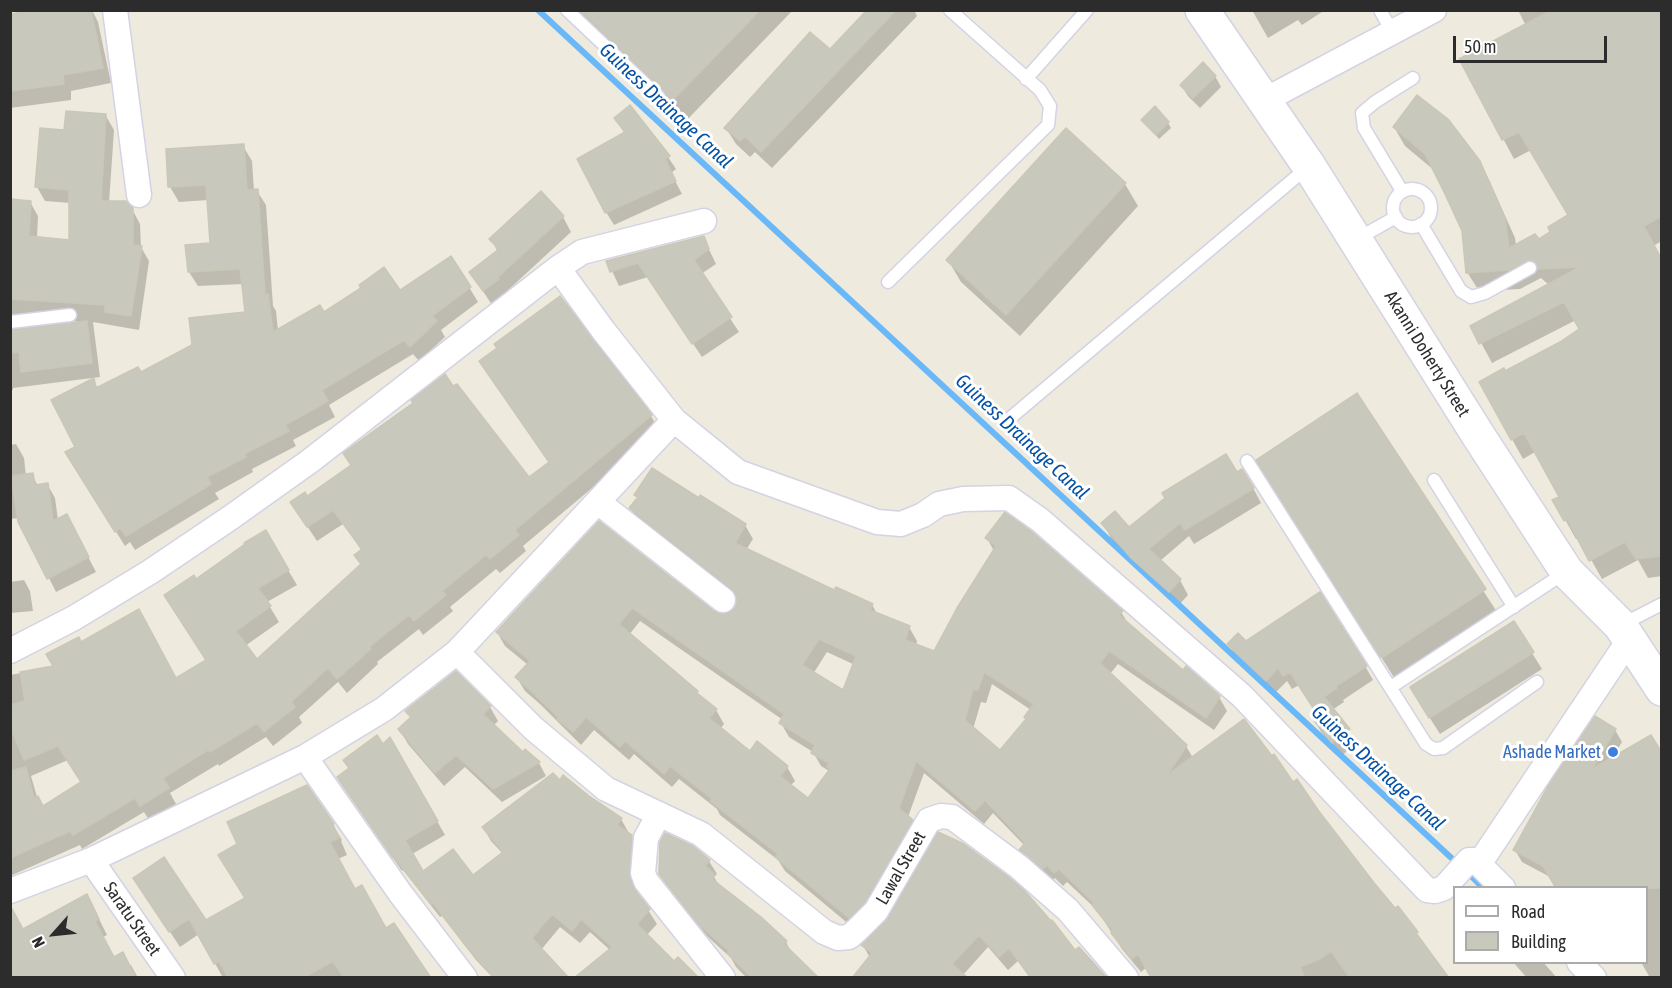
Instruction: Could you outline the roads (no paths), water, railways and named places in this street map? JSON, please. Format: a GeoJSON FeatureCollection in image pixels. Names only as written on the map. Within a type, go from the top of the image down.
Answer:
{"type":"FeatureCollection","features":[{"type":"Feature","properties":{"kind":"street"},"geometry":{"type":"LineString","coordinates":[[115,10],[139,195]]}},
{"type":"Feature","properties":{"kind":"street","name":"Akanni Doherty Street"},"geometry":{"type":"LineString","coordinates":[[1202,10],[1309,166],[1567,572],[1624,632],[1662,688]]}},
{"type":"Feature","properties":{"kind":"street"},"geometry":{"type":"LineString","coordinates":[[1265,100],[1434,10]]}},
{"type":"Feature","properties":{"kind":"street"},"geometry":{"type":"LineString","coordinates":[[10,651],[63,624],[150,572],[248,505],[310,461],[558,268],[582,252],[704,221]]}},
{"type":"Feature","properties":{"kind":"street"},"geometry":{"type":"LineString","coordinates":[[558,268],[603,330],[674,420],[738,472],[877,522],[901,524],[923,515],[939,504],[963,499],[1008,498],[1019,504],[1242,696],[1427,890],[1435,891],[1444,888],[1472,865],[1624,632]]}},
{"type":"Feature","properties":{"kind":"street"},"geometry":{"type":"LineString","coordinates":[[10,891],[91,860],[305,757],[384,709],[457,652],[674,420]]}},
{"type":"Feature","properties":{"kind":"street"},"geometry":{"type":"LineString","coordinates":[[598,502],[723,600]]}},
{"type":"Feature","properties":{"kind":"street"},"geometry":{"type":"LineString","coordinates":[[457,652],[533,728],[606,789],[659,814],[646,838],[643,873],[646,881],[723,978]]}},
{"type":"Feature","properties":{"kind":"street"},"geometry":{"type":"LineString","coordinates":[[305,757],[400,893],[465,978]]}},
{"type":"Feature","properties":{"kind":"street","name":"Lawal Street"},"geometry":{"type":"LineString","coordinates":[[659,814],[701,834],[824,932],[838,938],[849,938],[876,911],[929,820],[941,816],[952,817],[1019,867],[1068,910],[1126,978]]}},
{"type":"Feature","properties":{"kind":"street","name":"Saratu Street"},"geometry":{"type":"LineString","coordinates":[[91,860],[173,978]]}},
{"type":"Feature","properties":{"kind":"street"},"geometry":{"type":"LineString","coordinates":[[1472,865],[1500,886]]}},
{"type":"Feature","properties":{"kind":"street"},"geometry":{"type":"LineString","coordinates":[[1580,964],[1594,978]]}},
{"type":"Feature","properties":{"kind":"lane"},"geometry":{"type":"LineString","coordinates":[[567,10],[658,96]]}},
{"type":"Feature","properties":{"kind":"lane"},"geometry":{"type":"LineString","coordinates":[[888,282],[1048,125],[1050,106],[1040,90],[1026,80],[950,10]]}},
{"type":"Feature","properties":{"kind":"lane"},"geometry":{"type":"LineString","coordinates":[[1026,80],[1086,10]]}},
{"type":"Feature","properties":{"kind":"lane"},"geometry":{"type":"LineString","coordinates":[[1380,10],[1393,33]]}},
{"type":"Feature","properties":{"kind":"lane"},"geometry":{"type":"LineString","coordinates":[[1402,191],[1364,129],[1362,113],[1413,78]]}},
{"type":"Feature","properties":{"kind":"lane"},"geometry":{"type":"LineString","coordinates":[[1010,419],[1309,166]]}},
{"type":"Feature","properties":{"kind":"lane"},"geometry":{"type":"LineString","coordinates":[[1417,189],[1428,198],[1431,213],[1421,225],[1407,226],[1396,217],[1394,203],[1402,191],[1417,189]]}},
{"type":"Feature","properties":{"kind":"lane"},"geometry":{"type":"LineString","coordinates":[[1356,240],[1396,217]]}},
{"type":"Feature","properties":{"kind":"lane"},"geometry":{"type":"LineString","coordinates":[[1421,225],[1461,291],[1471,297],[1485,293],[1530,268]]}},
{"type":"Feature","properties":{"kind":"lane"},"geometry":{"type":"LineString","coordinates":[[10,322],[70,315]]}},
{"type":"Feature","properties":{"kind":"lane"},"geometry":{"type":"LineString","coordinates":[[1247,461],[1426,744],[1434,749],[1443,748],[1538,682]]}},
{"type":"Feature","properties":{"kind":"lane"},"geometry":{"type":"LineString","coordinates":[[1434,480],[1514,607]]}},
{"type":"Feature","properties":{"kind":"lane"},"geometry":{"type":"LineString","coordinates":[[1391,687],[1567,572]]}},
{"type":"Feature","properties":{"kind":"lane"},"geometry":{"type":"LineString","coordinates":[[1624,632],[1662,604]]}},
{"type":"Feature","properties":{"kind":"waterway","name":"Guiness Drainage Canal"},"geometry":{"type":"LineString","coordinates":[[538,10],[1459,865]]}},
{"type":"Feature","properties":{"kind":"waterway","name":"Guiness Drainage Canal"},"geometry":{"type":"LineString","coordinates":[[1467,872],[1481,886]]}},
{"type":"Feature","properties":{"kind":"place","name":"Ashade Market"},"geometry":{"type":"Point","coordinates":[1613,752]}}]}
